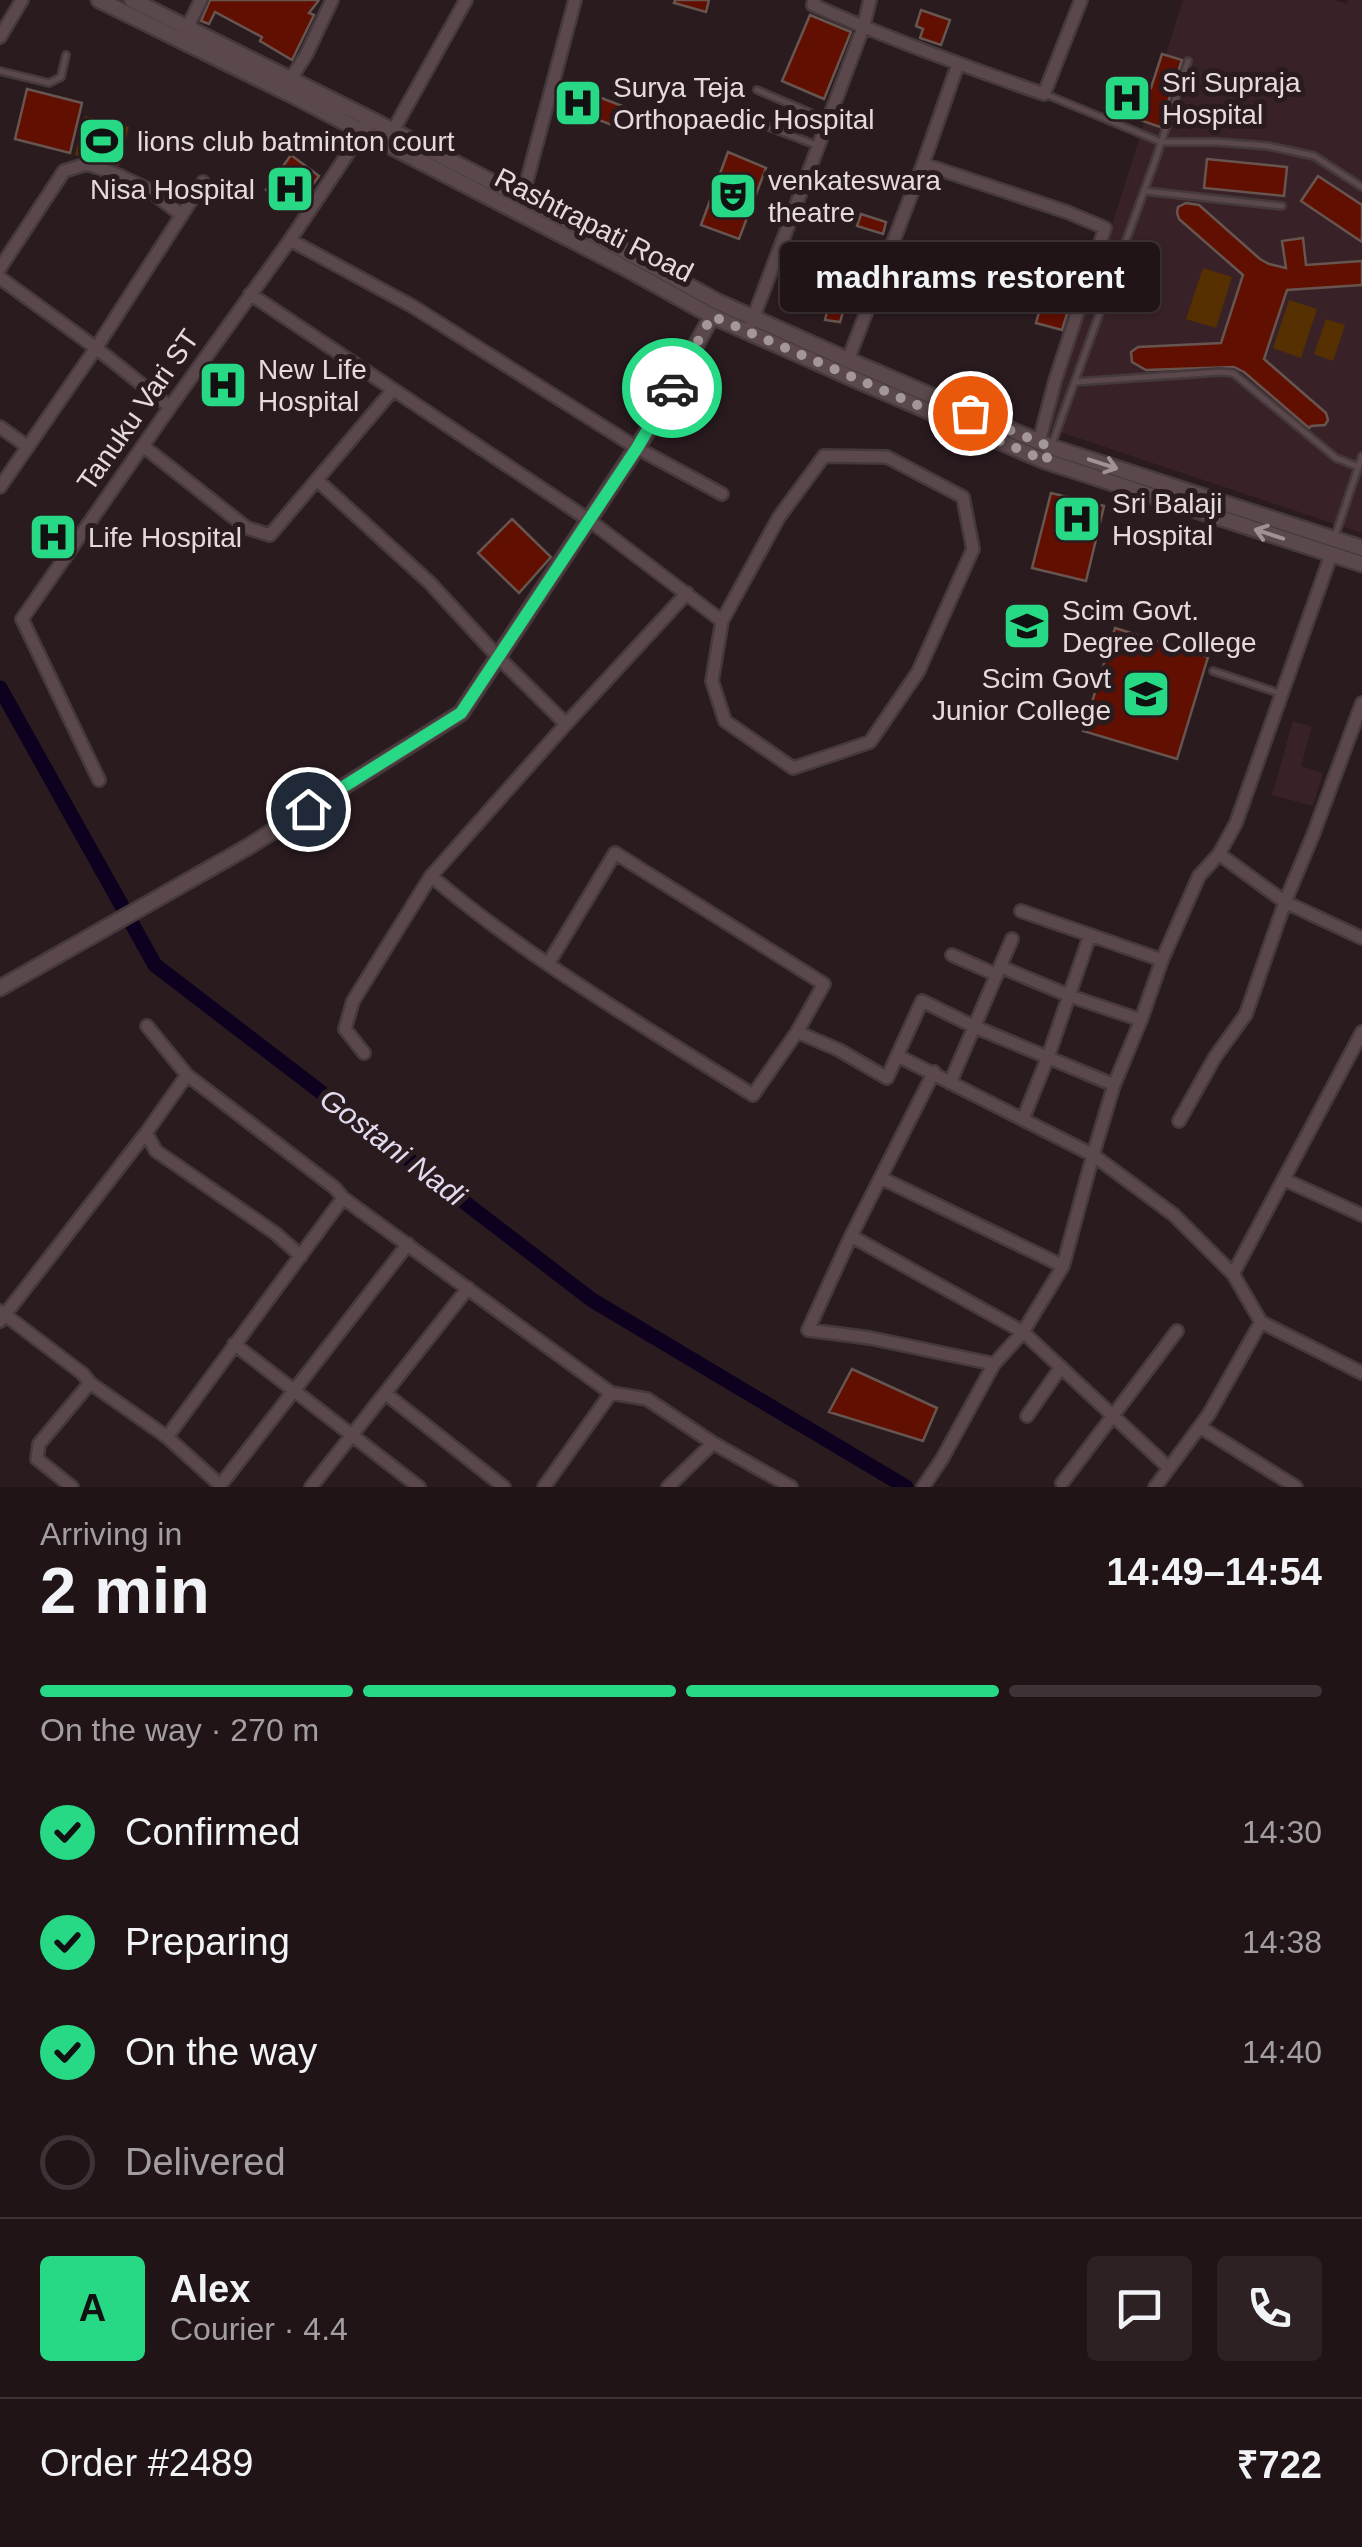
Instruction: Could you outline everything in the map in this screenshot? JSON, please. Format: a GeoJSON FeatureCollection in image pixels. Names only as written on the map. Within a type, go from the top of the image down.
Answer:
{"type":"FeatureCollection","features":[{"type":"Feature","properties":{"kind":"street"},"geometry":{"type":"LineString","coordinates":[[0,37],[22,0]]}},
{"type":"Feature","properties":{"kind":"street","name":"Rashtrapati Road"},"geometry":{"type":"LineString","coordinates":[[99,0],[290,80],[366,126]]}},
{"type":"Feature","properties":{"kind":"street","name":"Rashtrapati Road"},"geometry":{"type":"LineString","coordinates":[[132,0],[183,34],[389,138],[712,316],[751,325],[848,360],[1045,450]]}},
{"type":"Feature","properties":{"kind":"street"},"geometry":{"type":"LineString","coordinates":[[183,34],[200,0]]}},
{"type":"Feature","properties":{"kind":"street"},"geometry":{"type":"LineString","coordinates":[[290,80],[306,56],[332,0]]}},
{"type":"Feature","properties":{"kind":"street"},"geometry":{"type":"LineString","coordinates":[[389,138],[466,0]]}},
{"type":"Feature","properties":{"kind":"street"},"geometry":{"type":"LineString","coordinates":[[522,199],[575,0]]}},
{"type":"Feature","properties":{"kind":"street"},"geometry":{"type":"LineString","coordinates":[[751,325],[863,28],[870,0]]}},
{"type":"Feature","properties":{"kind":"street"},"geometry":{"type":"LineString","coordinates":[[810,2],[863,28],[1044,94],[1081,0]]}},
{"type":"Feature","properties":{"kind":"street"},"geometry":{"type":"LineString","coordinates":[[848,360],[958,64]]}},
{"type":"Feature","properties":{"kind":"street","name":"Tanuku Vari ST"},"geometry":{"type":"LineString","coordinates":[[99,780],[22,619],[366,126]]}},
{"type":"Feature","properties":{"kind":"street","name":"Rashtrapati Road"},"geometry":{"type":"LineString","coordinates":[[389,138],[626,252],[718,302],[751,325],[1045,450],[1333,547],[1362,564]]}},
{"type":"Feature","properties":{"kind":"street"},"geometry":{"type":"LineString","coordinates":[[0,268],[64,171],[87,164],[147,189],[182,215]]}},
{"type":"Feature","properties":{"kind":"street"},"geometry":{"type":"LineString","coordinates":[[923,164],[1105,228],[1056,381],[1045,450]]}},
{"type":"Feature","properties":{"kind":"street"},"geometry":{"type":"LineString","coordinates":[[0,487],[203,182]]}},
{"type":"Feature","properties":{"kind":"street"},"geometry":{"type":"LineString","coordinates":[[290,240],[412,306],[637,448],[722,494]]}},
{"type":"Feature","properties":{"kind":"street"},"geometry":{"type":"LineString","coordinates":[[0,278],[170,407]]}},
{"type":"Feature","properties":{"kind":"street"},"geometry":{"type":"LineString","coordinates":[[250,294],[589,520],[722,620]]}},
{"type":"Feature","properties":{"kind":"street"},"geometry":{"type":"LineString","coordinates":[[0,988],[246,848],[461,713],[637,448],[712,316]]}},
{"type":"Feature","properties":{"kind":"street"},"geometry":{"type":"LineString","coordinates":[[142,446],[248,528],[270,535],[392,391]]}},
{"type":"Feature","properties":{"kind":"street"},"geometry":{"type":"LineString","coordinates":[[0,427],[28,446]]}},
{"type":"Feature","properties":{"kind":"street"},"geometry":{"type":"LineString","coordinates":[[824,456],[887,457],[963,497],[973,549],[918,672],[870,742],[793,768],[725,721],[712,682],[722,620],[779,517],[824,456]]}},
{"type":"Feature","properties":{"kind":"street"},"geometry":{"type":"LineString","coordinates":[[317,480],[430,582],[566,724]]}},
{"type":"Feature","properties":{"kind":"street"},"geometry":{"type":"LineString","coordinates":[[923,1487],[994,1364],[1023,1332],[1064,1266],[1114,1085],[1199,876],[1220,854],[1236,823],[1333,547]]}},
{"type":"Feature","properties":{"kind":"street","name":"Rashtrapati Road"},"geometry":{"type":"LineString","coordinates":[[1333,547],[1362,548]]}},
{"type":"Feature","properties":{"kind":"street"},"geometry":{"type":"LineString","coordinates":[[364,1052],[345,1029],[352,1001],[431,876],[687,593]]}},
{"type":"Feature","properties":{"kind":"street"},"geometry":{"type":"LineString","coordinates":[[1179,1121],[1215,1057],[1246,1014],[1362,703]]}},
{"type":"Feature","properties":{"kind":"street"},"geometry":{"type":"LineString","coordinates":[[431,876],[477,916],[548,964],[754,1095],[824,984],[615,853],[548,964]]}},
{"type":"Feature","properties":{"kind":"street"},"geometry":{"type":"LineString","coordinates":[[1220,854],[1285,902],[1362,938]]}},
{"type":"Feature","properties":{"kind":"street"},"geometry":{"type":"LineString","coordinates":[[1021,912],[1162,960]]}},
{"type":"Feature","properties":{"kind":"street"},"geometry":{"type":"LineString","coordinates":[[1024,1118],[1090,935]]}},
{"type":"Feature","properties":{"kind":"street"},"geometry":{"type":"LineString","coordinates":[[950,1083],[1012,939]]}},
{"type":"Feature","properties":{"kind":"street"},"geometry":{"type":"LineString","coordinates":[[952,955],[1141,1020]]}},
{"type":"Feature","properties":{"kind":"street"},"geometry":{"type":"LineString","coordinates":[[797,1032],[887,1078],[922,1000],[975,1028],[1114,1085]]}},
{"type":"Feature","properties":{"kind":"street"},"geometry":{"type":"LineString","coordinates":[[147,1026],[186,1075],[343,1198],[611,1393],[647,1400],[791,1487]]}},
{"type":"Feature","properties":{"kind":"street"},"geometry":{"type":"LineString","coordinates":[[1233,1274],[1361,1034]]}},
{"type":"Feature","properties":{"kind":"street"},"geometry":{"type":"LineString","coordinates":[[898,1056],[1092,1155],[1174,1215],[1233,1274],[1261,1322],[1362,1372]]}},
{"type":"Feature","properties":{"kind":"street"},"geometry":{"type":"LineString","coordinates":[[934,1072],[850,1236],[808,1330],[870,1338],[994,1364]]}},
{"type":"Feature","properties":{"kind":"street"},"geometry":{"type":"LineString","coordinates":[[186,1075],[146,1134],[2,1315],[166,1437],[219,1486],[408,1244]]}},
{"type":"Feature","properties":{"kind":"street"},"geometry":{"type":"LineString","coordinates":[[146,1134],[156,1151],[276,1233],[301,1256]]}},
{"type":"Feature","properties":{"kind":"street"},"geometry":{"type":"LineString","coordinates":[[881,1178],[1064,1266]]}},
{"type":"Feature","properties":{"kind":"street"},"geometry":{"type":"LineString","coordinates":[[1284,1180],[1362,1214]]}},
{"type":"Feature","properties":{"kind":"street"},"geometry":{"type":"LineString","coordinates":[[166,1437],[343,1198]]}},
{"type":"Feature","properties":{"kind":"street"},"geometry":{"type":"LineString","coordinates":[[850,1236],[1023,1332],[1169,1468]]}},
{"type":"Feature","properties":{"kind":"street"},"geometry":{"type":"LineString","coordinates":[[311,1487],[468,1288]]}},
{"type":"Feature","properties":{"kind":"street"},"geometry":{"type":"LineString","coordinates":[[1155,1487],[1200,1427],[1261,1322]]}},
{"type":"Feature","properties":{"kind":"street"},"geometry":{"type":"LineString","coordinates":[[1062,1483],[1177,1330]]}},
{"type":"Feature","properties":{"kind":"street"},"geometry":{"type":"LineString","coordinates":[[234,1344],[418,1487]]}},
{"type":"Feature","properties":{"kind":"street"},"geometry":{"type":"LineString","coordinates":[[1028,1416],[1061,1367]]}},
{"type":"Feature","properties":{"kind":"street"},"geometry":{"type":"LineString","coordinates":[[72,1487],[37,1458],[39,1444],[90,1383]]}},
{"type":"Feature","properties":{"kind":"street"},"geometry":{"type":"LineString","coordinates":[[544,1487],[611,1393]]}},
{"type":"Feature","properties":{"kind":"street"},"geometry":{"type":"LineString","coordinates":[[386,1394],[504,1487]]}},
{"type":"Feature","properties":{"kind":"street"},"geometry":{"type":"LineString","coordinates":[[1200,1427],[1296,1487]]}},
{"type":"Feature","properties":{"kind":"street"},"geometry":{"type":"LineString","coordinates":[[668,1487],[713,1442]]}},
{"type":"Feature","properties":{"kind":"lane"},"geometry":{"type":"LineString","coordinates":[[0,71],[50,83],[61,77],[66,56]]}},
{"type":"Feature","properties":{"kind":"lane"},"geometry":{"type":"LineString","coordinates":[[1045,450],[1075,382],[1188,61]]}},
{"type":"Feature","properties":{"kind":"lane"},"geometry":{"type":"LineString","coordinates":[[757,90],[828,120]]}},
{"type":"Feature","properties":{"kind":"lane"},"geometry":{"type":"LineString","coordinates":[[1044,94],[1161,142],[1268,146],[1314,156],[1362,187]]}},
{"type":"Feature","properties":{"kind":"lane"},"geometry":{"type":"LineString","coordinates":[[748,118],[818,146]]}},
{"type":"Feature","properties":{"kind":"lane"},"geometry":{"type":"LineString","coordinates":[[1144,191],[1282,206]]}},
{"type":"Feature","properties":{"kind":"lane"},"geometry":{"type":"LineString","coordinates":[[1075,382],[1233,373],[1336,458],[1358,467]]}},
{"type":"Feature","properties":{"kind":"lane"},"geometry":{"type":"LineString","coordinates":[[1333,547],[1362,456]]}},
{"type":"Feature","properties":{"kind":"lane"},"geometry":{"type":"LineString","coordinates":[[1212,671],[1282,694]]}},
{"type":"Feature","properties":{"kind":"shaded area"},"geometry":{"type":"Polygon","coordinates":[[[1183,0],[1334,0],[1347,4],[1349,0],[1362,0],[1362,533],[1048,428],[1183,0]]]}},
{"type":"Feature","properties":{"kind":"shaded area","name":"lions club batminton court"},"geometry":{"type":"Polygon","coordinates":[[[85,116],[129,127],[119,166],[75,155],[85,116]]]}},
{"type":"Feature","properties":{"kind":"shaded area"},"geometry":{"type":"Polygon","coordinates":[[[1203,268],[1232,277],[1216,328],[1186,319],[1203,268]]]}},
{"type":"Feature","properties":{"kind":"shaded area"},"geometry":{"type":"Polygon","coordinates":[[[1289,300],[1317,309],[1301,358],[1273,348],[1289,300]]]}},
{"type":"Feature","properties":{"kind":"shaded area"},"geometry":{"type":"Polygon","coordinates":[[[1326,319],[1345,325],[1333,361],[1314,354],[1326,319]]]}},
{"type":"Feature","properties":{"kind":"shaded area"},"geometry":{"type":"Polygon","coordinates":[[[112,430],[133,440],[115,463],[95,455],[112,430]]]}},
{"type":"Feature","properties":{"kind":"shaded area","name":"Life Hospital"},"geometry":{"type":"Polygon","coordinates":[[[55,513],[74,530],[53,558],[32,545],[55,513]]]}},
{"type":"Feature","properties":{"kind":"shaded area"},"geometry":{"type":"Polygon","coordinates":[[[1293,721],[1312,727],[1301,766],[1323,773],[1313,806],[1272,795],[1293,721]]]}},
{"type":"Feature","properties":{"kind":"building"},"geometry":{"type":"Polygon","coordinates":[[[210,0],[319,0],[309,13],[314,15],[292,60],[260,41],[262,37],[215,12],[209,24],[201,21],[210,0]]]}},
{"type":"Feature","properties":{"kind":"building"},"geometry":{"type":"Polygon","coordinates":[[[709,0],[706,12],[674,3],[709,0]]]}},
{"type":"Feature","properties":{"kind":"building"},"geometry":{"type":"Polygon","coordinates":[[[921,10],[950,20],[941,45],[920,38],[923,29],[916,26],[921,10]]]}},
{"type":"Feature","properties":{"kind":"building"},"geometry":{"type":"Polygon","coordinates":[[[810,15],[851,32],[824,99],[782,81],[810,15]]]}},
{"type":"Feature","properties":{"kind":"building"},"geometry":{"type":"Polygon","coordinates":[[[1162,54],[1182,60],[1160,127],[1140,120],[1143,111],[1112,102],[1119,78],[1151,88],[1162,54]]]}},
{"type":"Feature","properties":{"kind":"building"},"geometry":{"type":"Polygon","coordinates":[[[562,83],[625,107],[617,127],[557,104],[562,83]]]}},
{"type":"Feature","properties":{"kind":"building"},"geometry":{"type":"Polygon","coordinates":[[[27,89],[82,103],[70,153],[15,139],[27,89]]]}},
{"type":"Feature","properties":{"kind":"building","name":"venkateswara theatre"},"geometry":{"type":"Polygon","coordinates":[[[728,152],[766,168],[739,239],[701,225],[728,152]]]}},
{"type":"Feature","properties":{"kind":"building"},"geometry":{"type":"Polygon","coordinates":[[[291,155],[319,176],[294,210],[266,190],[291,155]]]}},
{"type":"Feature","properties":{"kind":"building"},"geometry":{"type":"Polygon","coordinates":[[[1207,159],[1287,167],[1284,196],[1204,188],[1207,159]]]}},
{"type":"Feature","properties":{"kind":"building"},"geometry":{"type":"Polygon","coordinates":[[[1318,176],[1362,205],[1362,242],[1301,201],[1318,176]]]}},
{"type":"Feature","properties":{"kind":"building"},"geometry":{"type":"Polygon","coordinates":[[[1186,203],[1199,205],[1269,264],[1286,268],[1282,241],[1303,238],[1306,265],[1362,261],[1362,285],[1287,290],[1264,359],[1326,413],[1325,425],[1309,428],[1234,367],[1146,370],[1132,362],[1131,352],[1138,347],[1221,343],[1243,275],[1179,219],[1178,207],[1186,203]]]}},
{"type":"Feature","properties":{"kind":"building"},"geometry":{"type":"Polygon","coordinates":[[[861,214],[886,222],[883,234],[857,226],[861,214]]]}},
{"type":"Feature","properties":{"kind":"building"},"geometry":{"type":"Polygon","coordinates":[[[1053,263],[1081,270],[1062,330],[1036,323],[1053,263]]]}},
{"type":"Feature","properties":{"kind":"building"},"geometry":{"type":"Polygon","coordinates":[[[830,299],[845,305],[840,322],[825,320],[830,299]]]}},
{"type":"Feature","properties":{"kind":"building"},"geometry":{"type":"Polygon","coordinates":[[[209,369],[240,385],[232,401],[201,385],[209,369]]]}},
{"type":"Feature","properties":{"kind":"building"},"geometry":{"type":"Polygon","coordinates":[[[1051,493],[1104,506],[1086,581],[1032,568],[1051,493]]]}},
{"type":"Feature","properties":{"kind":"building"},"geometry":{"type":"Polygon","coordinates":[[[512,519],[551,557],[519,593],[478,553],[512,519]]]}},
{"type":"Feature","properties":{"kind":"building","name":"Scim Govt Junior College"},"geometry":{"type":"Polygon","coordinates":[[[1115,628],[1208,657],[1177,759],[1083,731],[1115,628]]]}},
{"type":"Feature","properties":{"kind":"building"},"geometry":{"type":"Polygon","coordinates":[[[852,1369],[937,1408],[923,1441],[829,1412],[852,1369]]]}},
{"type":"Feature","properties":{"kind":"waterway","name":"Gostani Nadi"},"geometry":{"type":"LineString","coordinates":[[0,688],[155,965],[592,1300],[906,1487]]}},
{"type":"Feature","properties":{"kind":"way so far"},"geometry":{"type":"LineString","coordinates":[[672,388],[712,316],[1046,461],[1050,447],[970,413]]}},
{"type":"Feature","properties":{"kind":"place","name":"Sri Supraja Hospital"},"geometry":{"type":"Point","coordinates":[1127,98]}},
{"type":"Feature","properties":{"kind":"place","name":"Surya Teja Orthopaedic Hospital"},"geometry":{"type":"Point","coordinates":[578,103]}},
{"type":"Feature","properties":{"kind":"place","name":"lions club batminton court"},"geometry":{"type":"Point","coordinates":[102,141]}},
{"type":"Feature","properties":{"kind":"place","name":"Nisa Hospital"},"geometry":{"type":"Point","coordinates":[290,189]}},
{"type":"Feature","properties":{"kind":"place","name":"venkateswara theatre"},"geometry":{"type":"Point","coordinates":[733,196]}},
{"type":"Feature","properties":{"kind":"place","name":"New Life Hospital"},"geometry":{"type":"Point","coordinates":[223,385]}},
{"type":"Feature","properties":{"kind":"place","name":"madhrams restorent"},"geometry":{"type":"Point","coordinates":[970,413]}},
{"type":"Feature","properties":{"kind":"place","name":"Sri Balaji Hospital"},"geometry":{"type":"Point","coordinates":[1077,519]}},
{"type":"Feature","properties":{"kind":"place","name":"Life Hospital"},"geometry":{"type":"Point","coordinates":[53,537]}},
{"type":"Feature","properties":{"kind":"place","name":"Scim Govt. Degree College"},"geometry":{"type":"Point","coordinates":[1027,626]}},
{"type":"Feature","properties":{"kind":"place","name":"Scim Govt Junior College"},"geometry":{"type":"Point","coordinates":[1146,694]}},
{"type":"Feature","properties":{"kind":"route"},"geometry":{"type":"LineString","coordinates":[[308,809],[461,713],[637,448],[672,388]]}}]}
